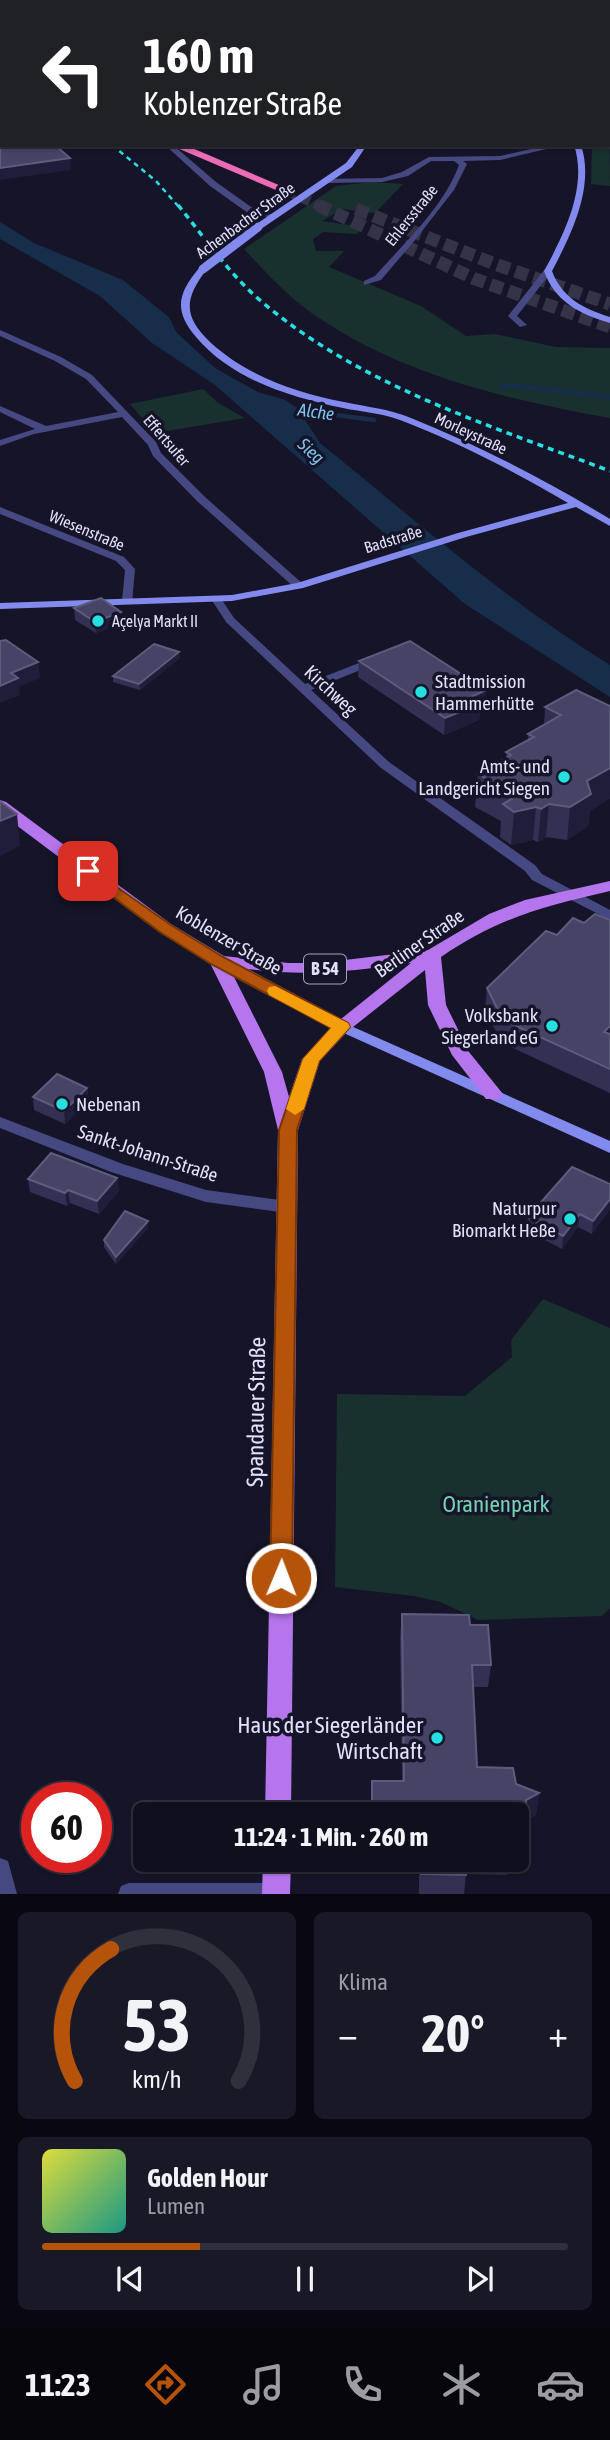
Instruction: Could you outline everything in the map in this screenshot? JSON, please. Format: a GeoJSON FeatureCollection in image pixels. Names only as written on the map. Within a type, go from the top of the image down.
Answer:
{"type":"FeatureCollection","features":[{"type":"Feature","properties":{"kind":"highway"},"geometry":{"type":"LineString","coordinates":[[180,147],[217,163],[291,188],[204,147]]}},
{"type":"Feature","properties":{"kind":"main road","name":"Achenbacher Straße"},"geometry":{"type":"LineString","coordinates":[[309,397],[268,383],[230,363],[196,331],[184,309],[184,299],[193,280],[203,269],[258,227],[349,165],[362,147]]}},
{"type":"Feature","properties":{"kind":"main road"},"geometry":{"type":"LineString","coordinates":[[578,147],[581,155],[578,205],[569,234],[548,271],[551,285],[562,298],[608,319]]}},
{"type":"Feature","properties":{"kind":"main road","name":"Morleystraße"},"geometry":{"type":"LineString","coordinates":[[309,397],[405,419],[579,503],[610,523]]}},
{"type":"Feature","properties":{"kind":"main road","name":"Badstraße"},"geometry":{"type":"LineString","coordinates":[[216,599],[299,586],[462,535],[579,503]]}},
{"type":"Feature","properties":{"kind":"main road"},"geometry":{"type":"LineString","coordinates":[[0,606],[216,599]]}},
{"type":"Feature","properties":{"kind":"main road","name":"Koblenzer Straße"},"geometry":{"type":"LineString","coordinates":[[0,805],[145,914],[217,960],[342,1027],[610,1147]]}},
{"type":"Feature","properties":{"kind":"main road","name":"Berliner Straße"},"geometry":{"type":"LineString","coordinates":[[342,1027],[432,955],[462,935],[495,918],[569,894],[610,886]]}},
{"type":"Feature","properties":{"kind":"main road"},"geometry":{"type":"LineString","coordinates":[[432,955],[440,1012],[461,1055],[493,1094]]}},
{"type":"Feature","properties":{"kind":"main road","name":"B 54"},"geometry":{"type":"LineString","coordinates":[[217,960],[288,969],[320,969],[432,955]]}},
{"type":"Feature","properties":{"kind":"main road","name":"B 54"},"geometry":{"type":"LineString","coordinates":[[217,960],[274,1072],[288,1130]]}},
{"type":"Feature","properties":{"kind":"main road","name":"Spandauer Straße"},"geometry":{"type":"LineString","coordinates":[[278,1802],[288,1130],[311,1059],[342,1027]]}},
{"type":"Feature","properties":{"kind":"main road"},"geometry":{"type":"LineString","coordinates":[[276,1894],[277,1872]]}},
{"type":"Feature","properties":{"kind":"street"},"geometry":{"type":"LineString","coordinates":[[170,147],[213,184],[251,211],[274,216]]}},
{"type":"Feature","properties":{"kind":"street"},"geometry":{"type":"LineString","coordinates":[[326,181],[383,180],[405,174],[429,159],[500,158],[551,147]]}},
{"type":"Feature","properties":{"kind":"street","name":"Ehlersstraße"},"geometry":{"type":"LineString","coordinates":[[367,283],[378,278],[451,188],[462,172],[463,164],[456,159]]}},
{"type":"Feature","properties":{"kind":"street"},"geometry":{"type":"LineString","coordinates":[[523,325],[512,316],[548,271]]}},
{"type":"Feature","properties":{"kind":"street","name":"Effertsufer"},"geometry":{"type":"LineString","coordinates":[[0,333],[58,359],[89,377],[153,444],[156,454],[201,499],[299,586]]}},
{"type":"Feature","properties":{"kind":"street"},"geometry":{"type":"LineString","coordinates":[[0,409],[44,429]]}},
{"type":"Feature","properties":{"kind":"street"},"geometry":{"type":"LineString","coordinates":[[0,443],[44,429],[124,414]]}},
{"type":"Feature","properties":{"kind":"street","name":"Wiesenstraße"},"geometry":{"type":"LineString","coordinates":[[0,510],[120,559],[130,569],[128,601]]}},
{"type":"Feature","properties":{"kind":"street","name":"Kirchweg"},"geometry":{"type":"LineString","coordinates":[[216,599],[230,620],[384,765],[530,867],[537,877],[610,916]]}},
{"type":"Feature","properties":{"kind":"street"},"geometry":{"type":"LineString","coordinates":[[302,689],[391,654]]}},
{"type":"Feature","properties":{"kind":"street","name":"Sankt-Johann-Straße"},"geometry":{"type":"LineString","coordinates":[[0,1122],[117,1168],[206,1196],[287,1207]]}},
{"type":"Feature","properties":{"kind":"street"},"geometry":{"type":"LineString","coordinates":[[0,1868],[6,1894]]}},
{"type":"Feature","properties":{"kind":"street"},"geometry":{"type":"LineString","coordinates":[[129,1894],[276,1894]]}},
{"type":"Feature","properties":{"kind":"green space"},"geometry":{"type":"Polygon","coordinates":[[[592,147],[610,147],[610,186],[591,184],[592,147]]]}},
{"type":"Feature","properties":{"kind":"green space"},"geometry":{"type":"Polygon","coordinates":[[[372,182],[403,184],[375,213],[342,209],[322,221],[363,227],[356,234],[323,232],[313,239],[316,251],[344,251],[329,267],[421,306],[466,336],[495,334],[556,347],[610,348],[610,418],[497,394],[387,356],[309,311],[244,249],[336,186],[372,182]]]}},
{"type":"Feature","properties":{"kind":"green space"},"geometry":{"type":"Polygon","coordinates":[[[203,389],[218,403],[245,418],[155,433],[130,404],[203,389]]]}},
{"type":"Feature","properties":{"kind":"green space","name":"Oranienpark"},"geometry":{"type":"Polygon","coordinates":[[[543,1299],[610,1328],[610,1608],[602,1616],[478,1620],[441,1602],[414,1596],[335,1587],[337,1394],[465,1396],[512,1357],[511,1340],[543,1299]]]}},
{"type":"Feature","properties":{"kind":"water","name":"Sieg"},"geometry":{"type":"Polygon","coordinates":[[[0,222],[34,243],[123,280],[170,318],[298,409],[320,443],[426,530],[497,587],[610,665],[610,697],[465,604],[215,385],[152,343],[100,296],[0,239],[0,222]]]}},
{"type":"Feature","properties":{"kind":"pier"},"geometry":{"type":"Polygon","coordinates":[[[166,310],[291,399],[289,401],[258,392],[215,368],[176,332],[166,310]]]}},
{"type":"Feature","properties":{"kind":"building"},"geometry":{"type":"Polygon","coordinates":[[[0,147],[57,147],[70,158],[0,168],[0,147]]]}},
{"type":"Feature","properties":{"kind":"building"},"geometry":{"type":"Polygon","coordinates":[[[101,598],[121,612],[95,622],[74,608],[101,598]]]}},
{"type":"Feature","properties":{"kind":"building"},"geometry":{"type":"Polygon","coordinates":[[[6,640],[38,662],[11,673],[18,678],[0,686],[0,641],[6,640]]]}},
{"type":"Feature","properties":{"kind":"building"},"geometry":{"type":"Polygon","coordinates":[[[410,641],[486,690],[471,697],[480,704],[445,718],[359,661],[410,641]]]}},
{"type":"Feature","properties":{"kind":"building"},"geometry":{"type":"Polygon","coordinates":[[[154,644],[179,652],[139,684],[113,676],[154,644]]]}},
{"type":"Feature","properties":{"kind":"building"},"geometry":{"type":"Polygon","coordinates":[[[576,690],[610,706],[610,768],[587,781],[591,794],[570,807],[549,804],[541,809],[536,807],[514,812],[503,804],[517,796],[478,774],[511,755],[506,752],[534,737],[528,734],[561,715],[545,707],[576,690]]]}},
{"type":"Feature","properties":{"kind":"building"},"geometry":{"type":"Polygon","coordinates":[[[0,801],[17,814],[0,821],[0,801]]]}},
{"type":"Feature","properties":{"kind":"building","name":"Volksbank Siegerland eG"},"geometry":{"type":"Polygon","coordinates":[[[595,914],[610,920],[610,1026],[604,1032],[610,1034],[610,1069],[503,1020],[487,988],[546,931],[557,935],[573,918],[584,923],[595,914]]]}},
{"type":"Feature","properties":{"kind":"building"},"geometry":{"type":"Polygon","coordinates":[[[57,1074],[87,1088],[64,1111],[33,1097],[57,1074]]]}},
{"type":"Feature","properties":{"kind":"building"},"geometry":{"type":"Polygon","coordinates":[[[51,1153],[117,1178],[97,1201],[28,1179],[51,1153]]]}},
{"type":"Feature","properties":{"kind":"building","name":"Naturpur Biomarkt Heße"},"geometry":{"type":"Polygon","coordinates":[[[572,1167],[610,1184],[610,1199],[593,1221],[580,1214],[563,1236],[528,1217],[572,1167]]]}},
{"type":"Feature","properties":{"kind":"building"},"geometry":{"type":"Polygon","coordinates":[[[125,1211],[148,1221],[116,1257],[104,1240],[125,1211]]]}},
{"type":"Feature","properties":{"kind":"building","name":"Haus der Siegerländer Wirtschaft"},"geometry":{"type":"Polygon","coordinates":[[[402,1614],[469,1615],[470,1625],[488,1625],[491,1665],[472,1665],[477,1767],[513,1768],[516,1784],[539,1793],[526,1802],[372,1802],[372,1781],[404,1781],[402,1614]]]}},
{"type":"Feature","properties":{"kind":"building"},"geometry":{"type":"Polygon","coordinates":[[[466,1872],[466,1875],[421,1874],[466,1872]]]}},
{"type":"Feature","properties":{"kind":"waterway","name":"Alche"},"geometry":{"type":"LineString","coordinates":[[501,387],[509,385],[610,397]]}},
{"type":"Feature","properties":{"kind":"waterway","name":"Alche"},"geometry":{"type":"LineString","coordinates":[[291,409],[374,420]]}},
{"type":"Feature","properties":{"kind":"tunnel"},"geometry":{"type":"LineString","coordinates":[[287,191],[322,207]]}},
{"type":"Feature","properties":{"kind":"tunnel"},"geometry":{"type":"LineString","coordinates":[[318,205],[475,279],[610,327]]}},
{"type":"Feature","properties":{"kind":"tunnel"},"geometry":{"type":"LineString","coordinates":[[356,209],[495,264],[610,304]]}},
{"type":"Feature","properties":{"kind":"railway"},"geometry":{"type":"LineString","coordinates":[[114,147],[156,181],[179,207]]}},
{"type":"Feature","properties":{"kind":"railway"},"geometry":{"type":"LineString","coordinates":[[178,205],[228,268],[250,291],[300,332],[341,358],[428,401],[610,471]]}},
{"type":"Feature","properties":{"kind":"slow traffic"},"geometry":{"type":"LineString","coordinates":[[275,991],[342,1027],[311,1059],[295,1109]]}},
{"type":"Feature","properties":{"kind":"place","name":"Açelya Markt II"},"geometry":{"type":"Point","coordinates":[98,621]}},
{"type":"Feature","properties":{"kind":"place","name":"Stadtmission Hammerhütte"},"geometry":{"type":"Point","coordinates":[421,692]}},
{"type":"Feature","properties":{"kind":"place","name":"Amts- und Landgericht Siegen"},"geometry":{"type":"Point","coordinates":[564,777]}},
{"type":"Feature","properties":{"kind":"place","name":"Volksbank Siegerland eG"},"geometry":{"type":"Point","coordinates":[552,1026]}},
{"type":"Feature","properties":{"kind":"place","name":"Nebenan"},"geometry":{"type":"Point","coordinates":[62,1104]}},
{"type":"Feature","properties":{"kind":"place","name":"Naturpur Biomarkt Heße"},"geometry":{"type":"Point","coordinates":[570,1219]}},
{"type":"Feature","properties":{"kind":"place","name":"Haus der Siegerländer Wirtschaft"},"geometry":{"type":"Point","coordinates":[437,1738]}},
{"type":"Feature","properties":{"kind":"route"},"geometry":{"type":"LineString","coordinates":[[88,871],[165,928],[217,960],[342,1027],[311,1059],[288,1130],[281,1578]]}}]}
